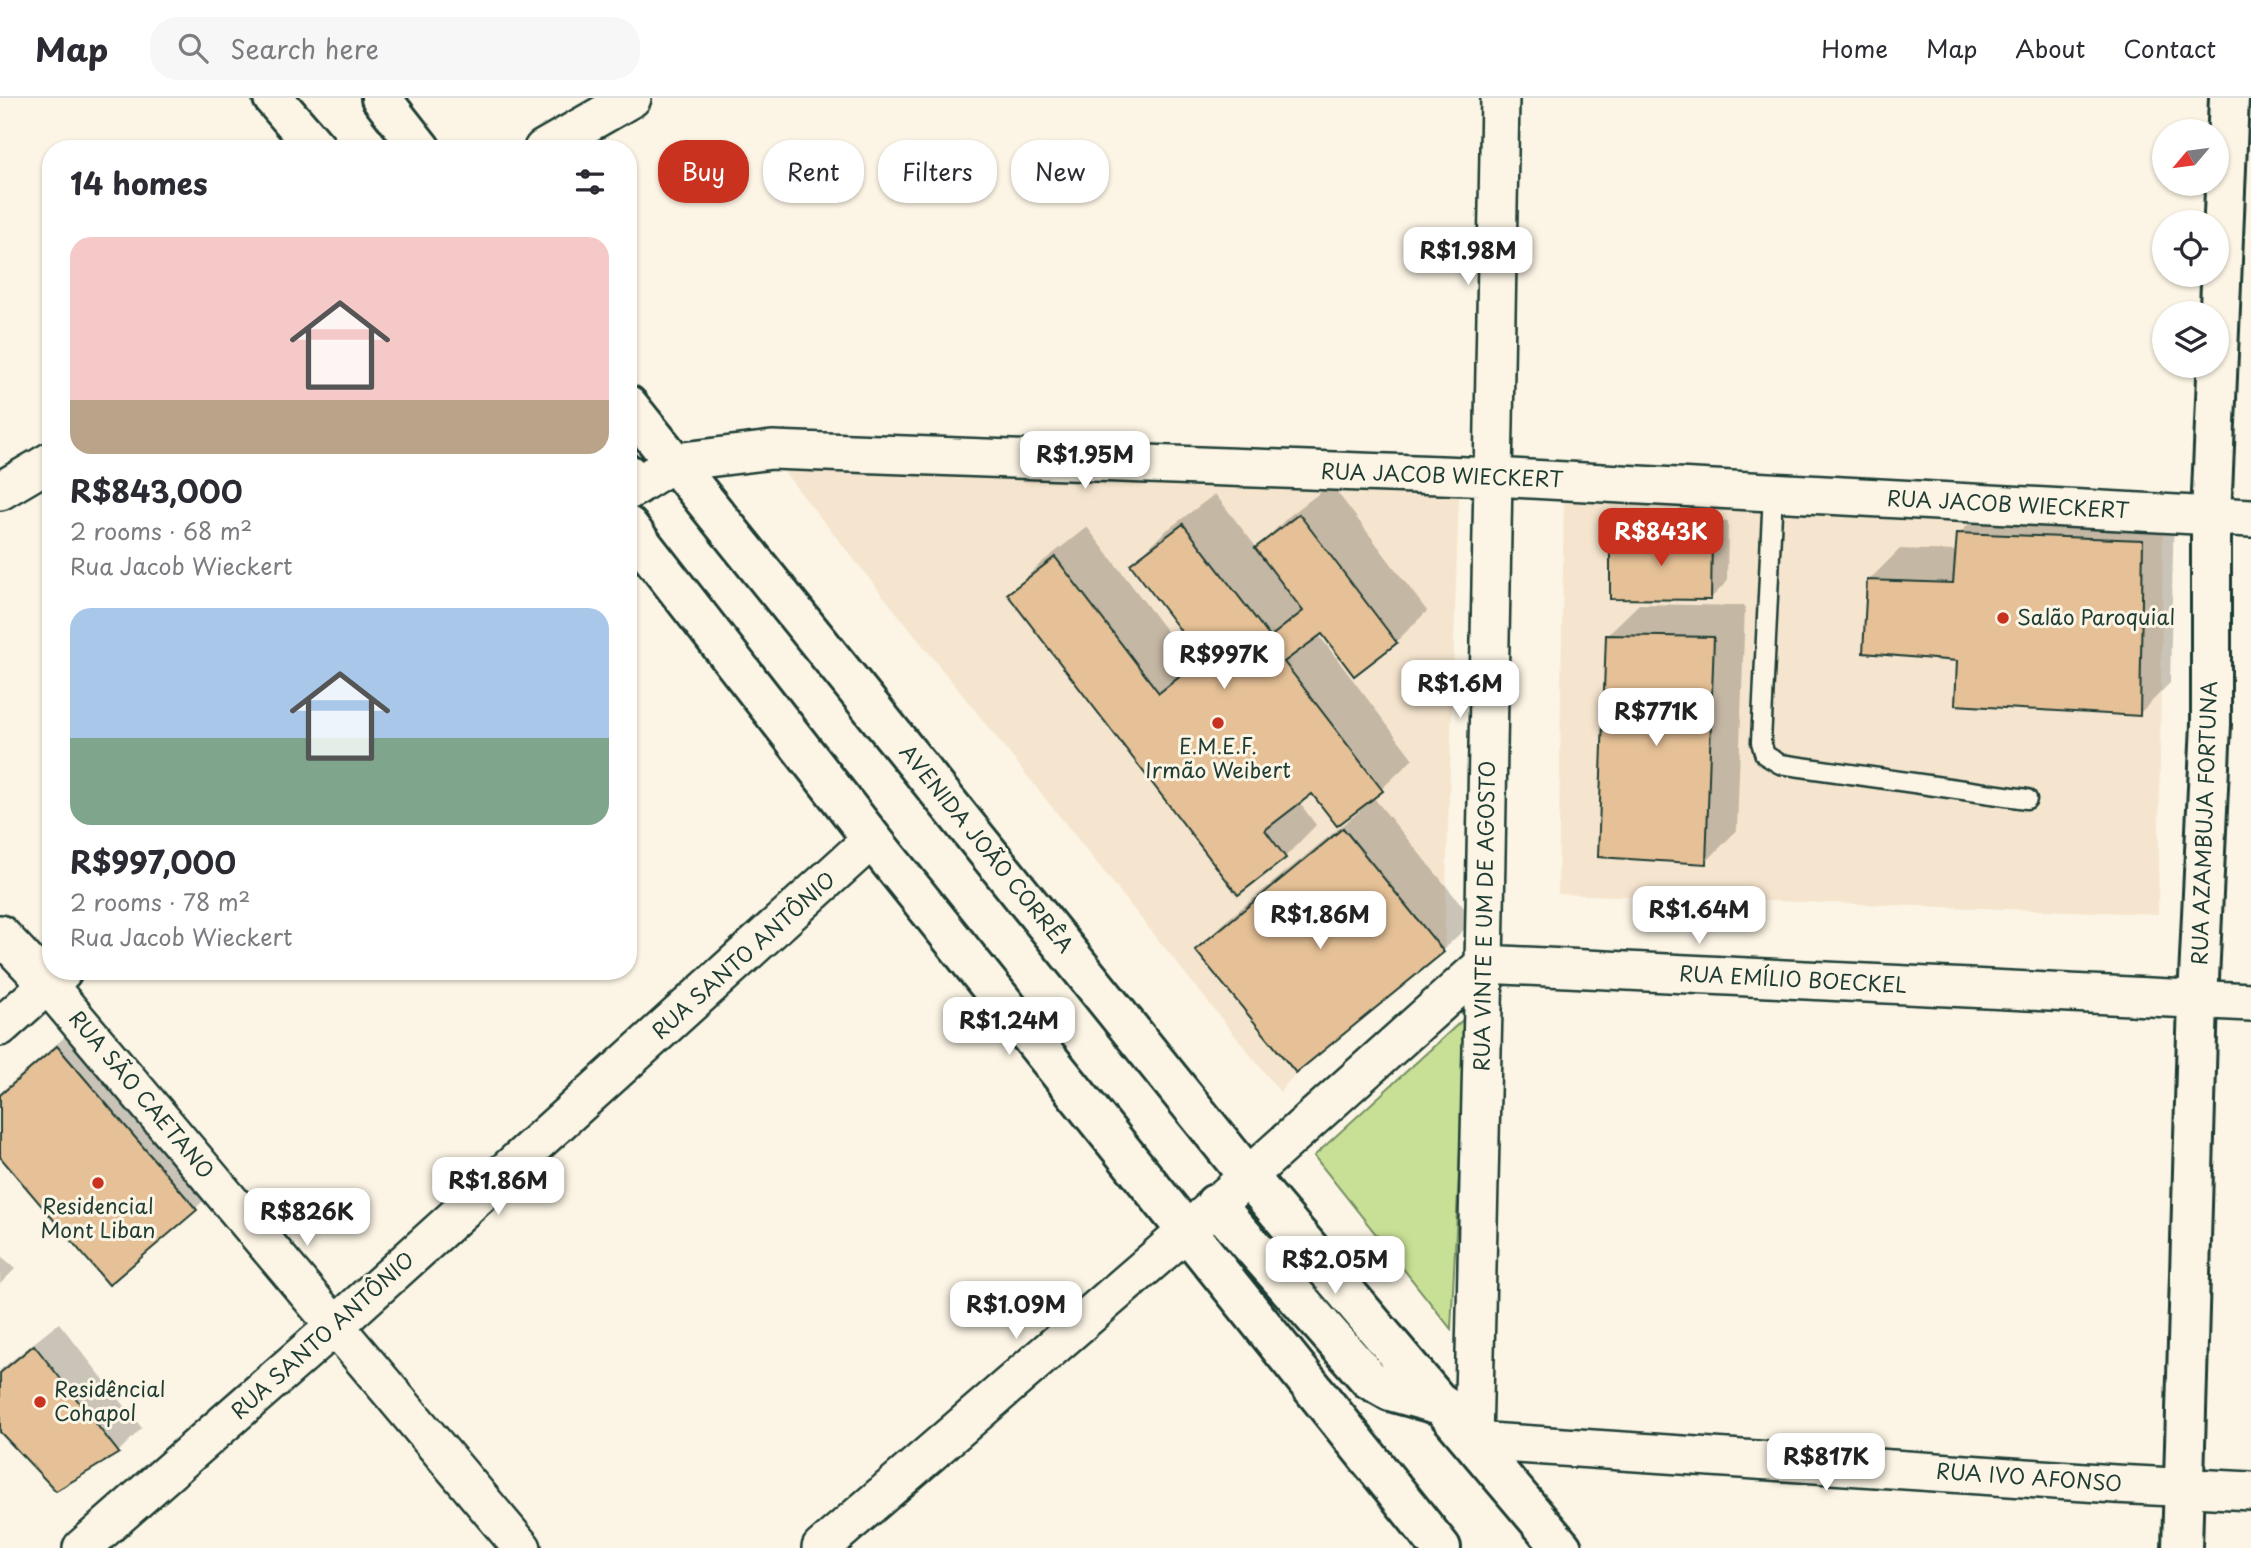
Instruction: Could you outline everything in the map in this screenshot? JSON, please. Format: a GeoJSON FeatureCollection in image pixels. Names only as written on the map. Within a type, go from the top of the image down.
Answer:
{"type":"FeatureCollection","features":[{"type":"Feature","properties":{"kind":"main road"},"geometry":{"type":"LineString","coordinates":[[273,98],[309,140]]}},
{"type":"Feature","properties":{"kind":"main road"},"geometry":{"type":"LineString","coordinates":[[381,98],[414,140]]}},
{"type":"Feature","properties":{"kind":"main road","name":"RUA AZAMBUJA FORTUNA"},"geometry":{"type":"LineString","coordinates":[[2182,1548],[2210,724],[2211,516],[2229,98]]}},
{"type":"Feature","properties":{"kind":"main road","name":"AVENIDA JOÃO CORRÊA"},"geometry":{"type":"LineString","coordinates":[[637,416],[1247,1175],[1562,1548]]}},
{"type":"Feature","properties":{"kind":"main road"},"geometry":{"type":"LineString","coordinates":[[637,538],[872,839],[1441,1548]]}},
{"type":"Feature","properties":{"kind":"main road"},"geometry":{"type":"LineString","coordinates":[[1215,1204],[1369,1379],[1390,1391],[1444,1406]]}},
{"type":"Feature","properties":{"kind":"street"},"geometry":{"type":"LineString","coordinates":[[559,140],[632,98]]}},
{"type":"Feature","properties":{"kind":"street","name":"RUA VINTE E UM DE AGOSTO"},"geometry":{"type":"LineString","coordinates":[[1473,1441],[1500,98]]}},
{"type":"Feature","properties":{"kind":"street","name":"RUA JACOB WIECKERT"},"geometry":{"type":"LineString","coordinates":[[675,462],[772,450],[1494,477],[2251,518]]}},
{"type":"Feature","properties":{"kind":"street"},"geometry":{"type":"LineString","coordinates":[[637,481],[675,462]]}},
{"type":"Feature","properties":{"kind":"street"},"geometry":{"type":"LineString","coordinates":[[0,491],[42,466]]}},
{"type":"Feature","properties":{"kind":"street","name":"RUA SANTO ANTÔNIO"},"geometry":{"type":"LineString","coordinates":[[82,1548],[335,1326],[872,839]]}},
{"type":"Feature","properties":{"kind":"street","name":"RUA SÃO CAETANO"},"geometry":{"type":"LineString","coordinates":[[0,934],[42,968]]}},
{"type":"Feature","properties":{"kind":"street"},"geometry":{"type":"LineString","coordinates":[[821,1548],[1187,1231],[1484,964]]}},
{"type":"Feature","properties":{"kind":"street","name":"RUA EMÍLIO BOECKEL"},"geometry":{"type":"LineString","coordinates":[[1484,964],[2251,1002]]}},
{"type":"Feature","properties":{"kind":"street"},"geometry":{"type":"LineString","coordinates":[[0,1027],[53,980]]}},
{"type":"Feature","properties":{"kind":"street","name":"RUA SÃO CAETANO"},"geometry":{"type":"LineString","coordinates":[[57,980],[335,1326],[522,1548]]}},
{"type":"Feature","properties":{"kind":"street","name":"RUA IVO AFONSO"},"geometry":{"type":"LineString","coordinates":[[1473,1441],[2251,1491]]}},
{"type":"Feature","properties":{"kind":"lane"},"geometry":{"type":"LineString","coordinates":[[1773,492],[1761,742],[1765,755],[1780,764],[2027,799]]}},
{"type":"Feature","properties":{"kind":"shaded area","name":"E.M.E.F. Irmão Weibert"},"geometry":{"type":"Polygon","coordinates":[[[772,457],[1459,493],[1444,952],[1296,1073],[1280,1092],[772,457]]]}},
{"type":"Feature","properties":{"kind":"shaded area"},"geometry":{"type":"Polygon","coordinates":[[[1564,492],[2163,525],[2158,914],[1558,894],[1564,492]]]}},
{"type":"Feature","properties":{"kind":"green space"},"geometry":{"type":"Polygon","coordinates":[[[1467,1016],[1451,1329],[1314,1156],[1467,1016]]]}},
{"type":"Feature","properties":{"kind":"building"},"geometry":{"type":"Polygon","coordinates":[[[1299,514],[1397,643],[1354,676],[1322,634],[1284,662],[1383,791],[1337,826],[1312,794],[1265,830],[1286,858],[1238,895],[1007,594],[1055,557],[1159,693],[1202,659],[1130,564],[1183,524],[1270,637],[1303,611],[1255,548],[1299,514]]]}},
{"type":"Feature","properties":{"kind":"building","name":"Salão Paroquial"},"geometry":{"type":"Polygon","coordinates":[[[1957,533],[2143,540],[2140,716],[1955,705],[1957,661],[1863,653],[1867,580],[1953,583],[1957,533]]]}},
{"type":"Feature","properties":{"kind":"building"},"geometry":{"type":"Polygon","coordinates":[[[1610,536],[1712,536],[1711,600],[1610,599],[1610,536]]]}},
{"type":"Feature","properties":{"kind":"building"},"geometry":{"type":"Polygon","coordinates":[[[1606,635],[1714,637],[1706,864],[1598,857],[1606,635]]]}},
{"type":"Feature","properties":{"kind":"building"},"geometry":{"type":"Polygon","coordinates":[[[1343,828],[1444,952],[1296,1073],[1195,950],[1343,828]]]}},
{"type":"Feature","properties":{"kind":"building","name":"Residencial Mont Liban"},"geometry":{"type":"Polygon","coordinates":[[[57,1046],[197,1210],[109,1285],[0,1157],[0,1095],[57,1046]]]}},
{"type":"Feature","properties":{"kind":"building","name":"Residêncial Cohapol"},"geometry":{"type":"Polygon","coordinates":[[[34,1345],[119,1453],[56,1491],[0,1432],[0,1373],[34,1345]]]}},
{"type":"Feature","properties":{"kind":"place","name":"Salão Paroquial"},"geometry":{"type":"Point","coordinates":[2003,618]}},
{"type":"Feature","properties":{"kind":"place","name":"E.M.E.F. Irmão Weibert"},"geometry":{"type":"Point","coordinates":[1218,723]}},
{"type":"Feature","properties":{"kind":"place","name":"Residencial Mont Liban"},"geometry":{"type":"Point","coordinates":[98,1183]}},
{"type":"Feature","properties":{"kind":"place","name":"Residêncial Cohapol"},"geometry":{"type":"Point","coordinates":[40,1402]}}]}
